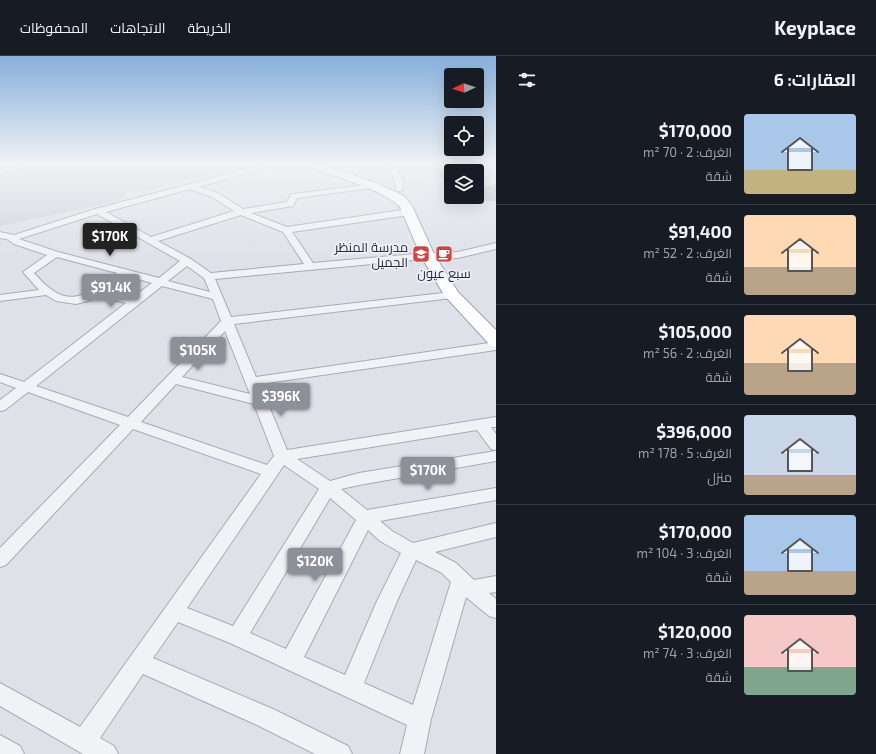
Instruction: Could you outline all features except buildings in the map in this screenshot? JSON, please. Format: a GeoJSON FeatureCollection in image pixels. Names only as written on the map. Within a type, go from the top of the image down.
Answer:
{"type":"FeatureCollection","features":[{"type":"Feature","properties":{"kind":"main road"},"geometry":{"type":"LineString","coordinates":[[397,197],[403,202],[409,212],[428,256],[496,341]]}},
{"type":"Feature","properties":{"kind":"main road"},"geometry":{"type":"LineString","coordinates":[[410,197],[413,199],[455,275]]}},
{"type":"Feature","properties":{"kind":"main road"},"geometry":{"type":"LineString","coordinates":[[458,292],[476,301]]}},
{"type":"Feature","properties":{"kind":"street"},"geometry":{"type":"LineString","coordinates":[[13,238],[98,211],[151,197]]}},
{"type":"Feature","properties":{"kind":"street"},"geometry":{"type":"LineString","coordinates":[[217,197],[241,212],[286,230],[409,212]]}},
{"type":"Feature","properties":{"kind":"street"},"geometry":{"type":"LineString","coordinates":[[152,240],[241,212],[290,204],[294,197]]}},
{"type":"Feature","properties":{"kind":"street"},"geometry":{"type":"LineString","coordinates":[[98,211],[187,260],[209,276],[282,456],[366,517],[386,536],[449,568],[466,585],[496,610]]}},
{"type":"Feature","properties":{"kind":"street"},"geometry":{"type":"LineString","coordinates":[[286,230],[310,266]]}},
{"type":"Feature","properties":{"kind":"street"},"geometry":{"type":"LineString","coordinates":[[0,235],[13,238],[17,242],[56,254],[218,297]]}},
{"type":"Feature","properties":{"kind":"street"},"geometry":{"type":"LineString","coordinates":[[209,276],[428,256],[438,245],[476,252],[496,246]]}},
{"type":"Feature","properties":{"kind":"street"},"geometry":{"type":"LineString","coordinates":[[56,254],[28,272],[28,274],[46,292],[65,299],[83,299],[126,272]]}},
{"type":"Feature","properties":{"kind":"street"},"geometry":{"type":"LineString","coordinates":[[0,406],[187,260]]}},
{"type":"Feature","properties":{"kind":"street"},"geometry":{"type":"LineString","coordinates":[[0,298],[46,292]]}},
{"type":"Feature","properties":{"kind":"street"},"geometry":{"type":"LineString","coordinates":[[96,292],[133,302]]}},
{"type":"Feature","properties":{"kind":"street"},"geometry":{"type":"LineString","coordinates":[[0,560],[228,321],[458,292]]}},
{"type":"Feature","properties":{"kind":"street"},"geometry":{"type":"LineString","coordinates":[[252,381],[496,346]]}},
{"type":"Feature","properties":{"kind":"street"},"geometry":{"type":"LineString","coordinates":[[0,378],[132,422],[271,472]]}},
{"type":"Feature","properties":{"kind":"street"},"geometry":{"type":"LineString","coordinates":[[173,379],[260,401]]}},
{"type":"Feature","properties":{"kind":"street"},"geometry":{"type":"LineString","coordinates":[[84,741],[282,456],[488,423],[496,445]]}},
{"type":"Feature","properties":{"kind":"street"},"geometry":{"type":"LineString","coordinates":[[237,637],[294,541],[328,488],[359,480],[496,456]]}},
{"type":"Feature","properties":{"kind":"street"},"geometry":{"type":"LineString","coordinates":[[366,517],[496,494]]}},
{"type":"Feature","properties":{"kind":"street"},"geometry":{"type":"LineString","coordinates":[[291,661],[366,517]]}},
{"type":"Feature","properties":{"kind":"street"},"geometry":{"type":"LineString","coordinates":[[412,550],[496,530]]}},
{"type":"Feature","properties":{"kind":"street"},"geometry":{"type":"LineString","coordinates":[[352,687],[387,601],[412,550]]}},
{"type":"Feature","properties":{"kind":"street"},"geometry":{"type":"LineString","coordinates":[[466,585],[496,584]]}},
{"type":"Feature","properties":{"kind":"street"},"geometry":{"type":"LineString","coordinates":[[412,754],[420,719],[466,585]]}},
{"type":"Feature","properties":{"kind":"street"},"geometry":{"type":"LineString","coordinates":[[173,611],[352,687],[420,719]]}},
{"type":"Feature","properties":{"kind":"street"},"geometry":{"type":"LineString","coordinates":[[138,662],[265,717],[340,754]]}},
{"type":"Feature","properties":{"kind":"street"},"geometry":{"type":"LineString","coordinates":[[0,694],[106,754]]}},
{"type":"Feature","properties":{"kind":"street"},"geometry":{"type":"LineString","coordinates":[[0,747],[12,754]]}},
{"type":"Feature","properties":{"kind":"shaded area"},"geometry":{"type":"Polygon","coordinates":[[[0,197],[125,197],[125,198],[104,204],[0,226],[0,197]]]}},
{"type":"Feature","properties":{"kind":"place","name":"مدرسة المنظر الجميل"},"geometry":{"type":"Point","coordinates":[421,254]}},
{"type":"Feature","properties":{"kind":"place","name":"سبع عيون"},"geometry":{"type":"Point","coordinates":[444,254]}}]}
